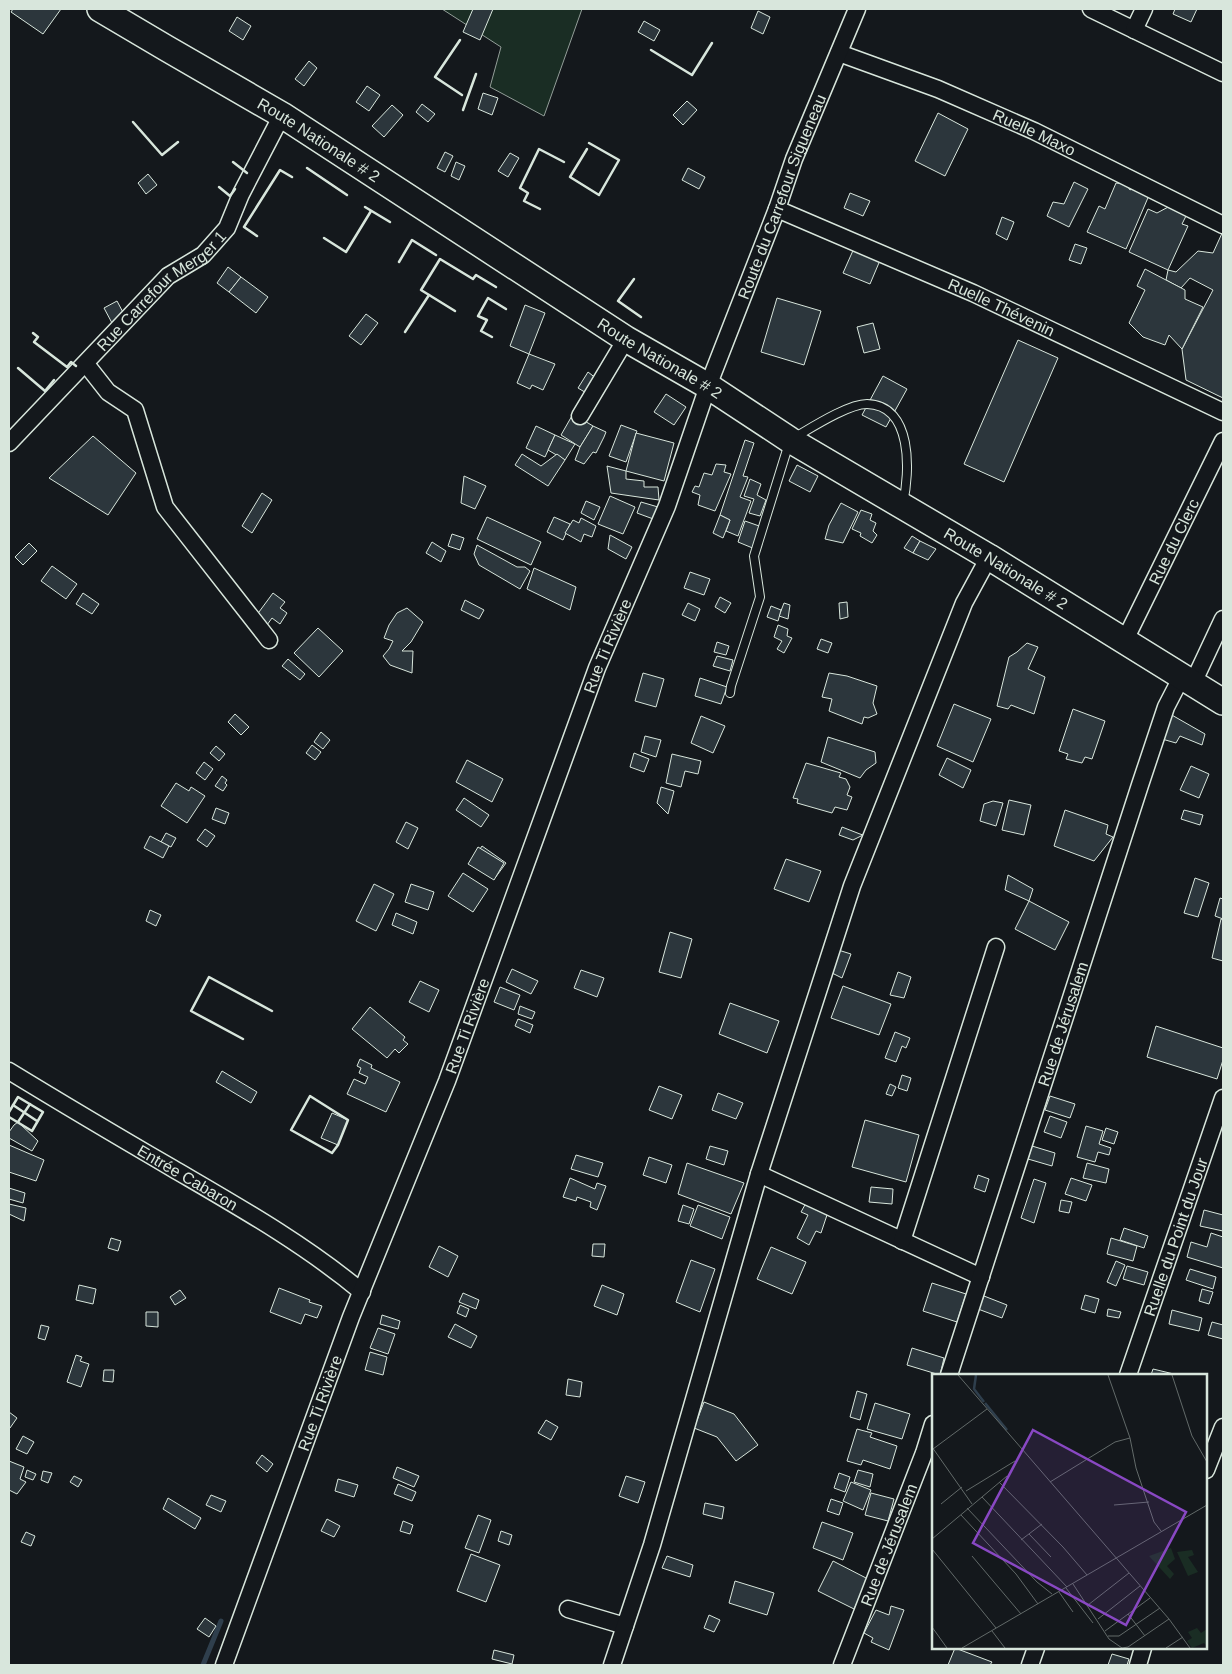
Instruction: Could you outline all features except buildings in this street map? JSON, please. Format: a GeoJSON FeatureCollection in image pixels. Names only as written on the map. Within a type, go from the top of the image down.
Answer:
{"type":"FeatureCollection","features":[{"type":"Feature","properties":{"kind":"main road","name":"Route Nationale # 2"},"geometry":{"type":"LineString","coordinates":[[100,9],[282,115],[626,339],[708,386],[790,440],[989,557],[1223,702]]}},
{"type":"Feature","properties":{"kind":"street","name":"Route du Carrefour Sigueneau"},"geometry":{"type":"LineString","coordinates":[[708,386],[777,209],[794,159],[858,9]]}},
{"type":"Feature","properties":{"kind":"street"},"geometry":{"type":"LineString","coordinates":[[1091,9],[1223,73]]}},
{"type":"Feature","properties":{"kind":"street"},"geometry":{"type":"LineString","coordinates":[[1134,30],[1144,9]]}},
{"type":"Feature","properties":{"kind":"street","name":"Ruelle Maxo"},"geometry":{"type":"LineString","coordinates":[[839,53],[938,89],[1034,131],[1223,225]]}},
{"type":"Feature","properties":{"kind":"street","name":"Rue Carrefour Merger 1"},"geometry":{"type":"LineString","coordinates":[[9,443],[168,276],[203,254],[228,228],[241,194],[282,115]]}},
{"type":"Feature","properties":{"kind":"street","name":"Ruelle Thévenin"},"geometry":{"type":"LineString","coordinates":[[777,209],[973,293],[1223,412]]}},
{"type":"Feature","properties":{"kind":"street"},"geometry":{"type":"LineString","coordinates":[[580,416],[626,339]]}},
{"type":"Feature","properties":{"kind":"street"},"geometry":{"type":"LineString","coordinates":[[86,364],[108,392],[135,410],[165,507],[269,640]]}},
{"type":"Feature","properties":{"kind":"street","name":"Rue Ti Rivière"},"geometry":{"type":"LineString","coordinates":[[224,1665],[362,1292],[447,1081],[597,668],[666,506],[708,386]]}},
{"type":"Feature","properties":{"kind":"street","name":"Rue du Clerc"},"geometry":{"type":"LineString","coordinates":[[1124,642],[1223,441]]}},
{"type":"Feature","properties":{"kind":"street"},"geometry":{"type":"LineString","coordinates":[[612,1665],[652,1545],[759,1174],[852,886],[964,603],[989,557]]}},
{"type":"Feature","properties":{"kind":"street","name":"Rue de Jérusalem"},"geometry":{"type":"LineString","coordinates":[[949,1374],[1166,707],[1187,679],[1223,619]]}},
{"type":"Feature","properties":{"kind":"street"},"geometry":{"type":"LineString","coordinates":[[902,1241],[996,946]]}},
{"type":"Feature","properties":{"kind":"street","name":"Entrée Cabaron"},"geometry":{"type":"LineString","coordinates":[[9,1071],[266,1223],[329,1264],[362,1292]]}},
{"type":"Feature","properties":{"kind":"street","name":"Ruelle du Point du Jour"},"geometry":{"type":"LineString","coordinates":[[1128,1374],[1223,1098]]}},
{"type":"Feature","properties":{"kind":"street"},"geometry":{"type":"LineString","coordinates":[[759,1174],[981,1277]]}},
{"type":"Feature","properties":{"kind":"street","name":"Rue de Jérusalem"},"geometry":{"type":"LineString","coordinates":[[842,1665],[924,1453],[932,1427]]}},
{"type":"Feature","properties":{"kind":"street"},"geometry":{"type":"LineString","coordinates":[[1207,1467],[1223,1427]]}},
{"type":"Feature","properties":{"kind":"street"},"geometry":{"type":"LineString","coordinates":[[568,1609],[625,1626]]}},
{"type":"Feature","properties":{"kind":"street"},"geometry":{"type":"LineString","coordinates":[[1030,1665],[1036,1649]]}},
{"type":"Feature","properties":{"kind":"street"},"geometry":{"type":"LineString","coordinates":[[1138,1665],[1143,1649]]}},
{"type":"Feature","properties":{"kind":"lane"},"geometry":{"type":"LineString","coordinates":[[730,693],[760,597],[754,556],[790,440],[844,410],[866,404],[882,408],[897,420],[906,446],[907,483],[902,507]]}},
{"type":"Feature","properties":{"kind":"green space"},"geometry":{"type":"Polygon","coordinates":[[[442,9],[582,9],[544,116],[490,87],[501,47],[442,9]]]}},
{"type":"Feature","properties":{"kind":"waterway"},"geometry":{"type":"LineString","coordinates":[[203,1665],[221,1621]]}},
{"type":"Feature","properties":{"kind":"wall"},"geometry":{"type":"LineString","coordinates":[[460,40],[435,77],[462,95]]}},
{"type":"Feature","properties":{"kind":"wall"},"geometry":{"type":"LineString","coordinates":[[651,50],[692,75],[712,43]]}},
{"type":"Feature","properties":{"kind":"wall"},"geometry":{"type":"LineString","coordinates":[[463,110],[476,74]]}},
{"type":"Feature","properties":{"kind":"wall"},"geometry":{"type":"LineString","coordinates":[[133,122],[162,155],[178,142]]}},
{"type":"Feature","properties":{"kind":"wall"},"geometry":{"type":"LineString","coordinates":[[587,149],[570,177],[599,195],[619,160],[589,143]]}},
{"type":"Feature","properties":{"kind":"wall"},"geometry":{"type":"LineString","coordinates":[[540,209],[524,201],[528,193],[520,188],[539,149],[564,162]]}},
{"type":"Feature","properties":{"kind":"wall"},"geometry":{"type":"LineString","coordinates":[[233,162],[247,173]]}},
{"type":"Feature","properties":{"kind":"wall"},"geometry":{"type":"LineString","coordinates":[[307,168],[347,195]]}},
{"type":"Feature","properties":{"kind":"wall"},"geometry":{"type":"LineString","coordinates":[[257,236],[244,227],[280,170],[292,177]]}},
{"type":"Feature","properties":{"kind":"wall"},"geometry":{"type":"LineString","coordinates":[[219,187],[230,196],[235,189]]}},
{"type":"Feature","properties":{"kind":"wall"},"geometry":{"type":"LineString","coordinates":[[365,207],[390,222]]}},
{"type":"Feature","properties":{"kind":"wall"},"geometry":{"type":"LineString","coordinates":[[324,238],[346,252],[371,211]]}},
{"type":"Feature","properties":{"kind":"wall"},"geometry":{"type":"LineString","coordinates":[[399,262],[412,240],[436,255]]}},
{"type":"Feature","properties":{"kind":"wall"},"geometry":{"type":"LineString","coordinates":[[455,311],[421,290],[440,259],[473,279],[476,275],[496,287]]}},
{"type":"Feature","properties":{"kind":"wall"},"geometry":{"type":"LineString","coordinates":[[634,279],[618,301],[641,317]]}},
{"type":"Feature","properties":{"kind":"wall"},"geometry":{"type":"LineString","coordinates":[[405,332],[429,295]]}},
{"type":"Feature","properties":{"kind":"wall"},"geometry":{"type":"LineString","coordinates":[[492,337],[481,331],[487,320],[478,316],[488,298],[506,309]]}},
{"type":"Feature","properties":{"kind":"wall"},"geometry":{"type":"LineString","coordinates":[[33,333],[38,337],[34,342],[67,367],[71,362],[76,366]]}},
{"type":"Feature","properties":{"kind":"wall"},"geometry":{"type":"LineString","coordinates":[[18,368],[45,391],[54,380]]}},
{"type":"Feature","properties":{"kind":"wall"},"geometry":{"type":"LineString","coordinates":[[243,1039],[191,1011],[209,977],[272,1011]]}},
{"type":"Feature","properties":{"kind":"wall"},"geometry":{"type":"LineString","coordinates":[[310,1096],[348,1120],[338,1145],[332,1153],[291,1130],[310,1096]]}},
{"type":"Feature","properties":{"kind":"wall"},"geometry":{"type":"LineString","coordinates":[[9,1112],[18,1097],[43,1112],[32,1131],[9,1117]]}},
{"type":"Feature","properties":{"kind":"wall"},"geometry":{"type":"LineString","coordinates":[[18,1122],[30,1104]]}},
{"type":"Feature","properties":{"kind":"wall"},"geometry":{"type":"LineString","coordinates":[[13,1105],[37,1121]]}}]}
